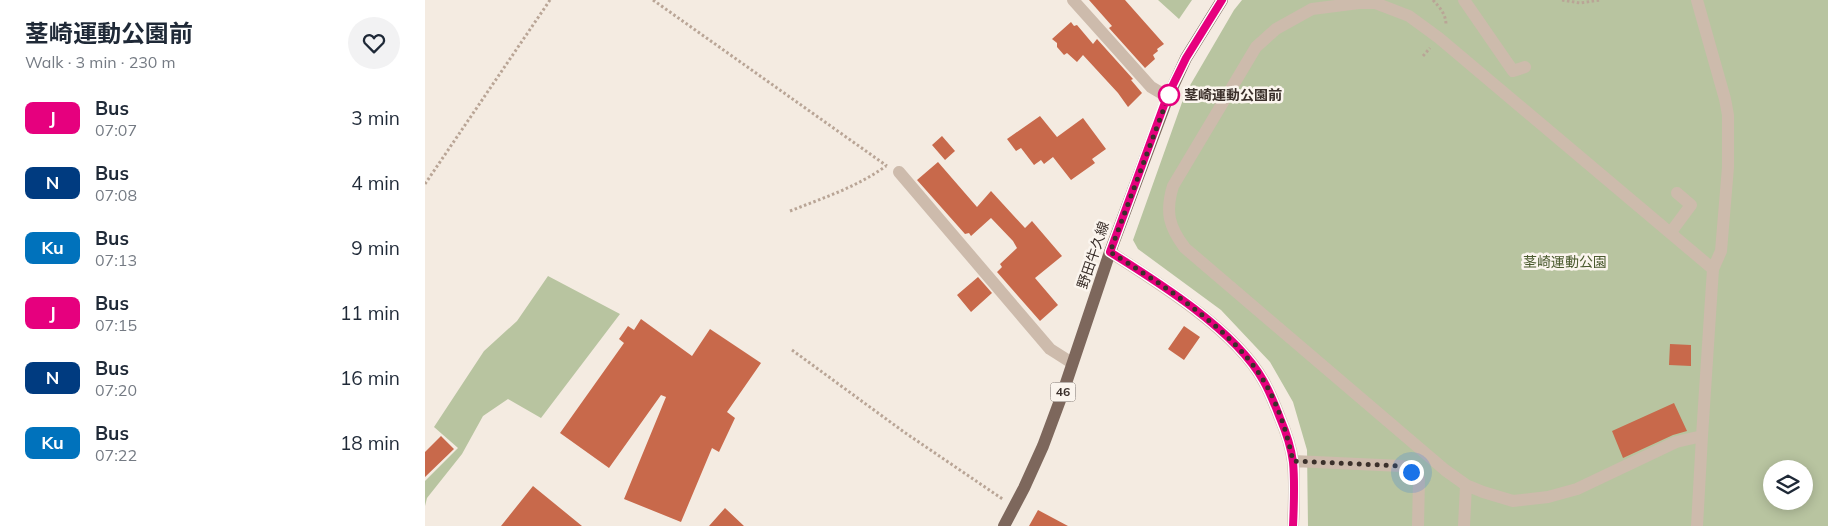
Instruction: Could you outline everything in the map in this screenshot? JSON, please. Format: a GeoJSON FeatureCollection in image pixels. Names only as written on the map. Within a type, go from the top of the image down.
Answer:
{"type":"FeatureCollection","features":[{"type":"Feature","properties":{"kind":"main road","name":"野田牛久線"},"geometry":{"type":"LineString","coordinates":[[1004,526],[1015,507],[1043,446],[1110,252],[1167,97],[1186,58],[1221,0]]}},
{"type":"Feature","properties":{"kind":"street"},"geometry":{"type":"LineString","coordinates":[[1073,0],[1151,87],[1167,97]]}},
{"type":"Feature","properties":{"kind":"street"},"geometry":{"type":"LineString","coordinates":[[1464,0],[1513,71],[1525,67]]}},
{"type":"Feature","properties":{"kind":"street"},"geometry":{"type":"LineString","coordinates":[[1697,0],[1725,99],[1727,115],[1727,167],[1721,251],[1713,269],[1697,526]]}},
{"type":"Feature","properties":{"kind":"street"},"geometry":{"type":"LineString","coordinates":[[1702,436],[1676,442],[1577,489],[1548,497],[1513,501],[1466,485],[1445,470],[1185,248],[1173,234],[1169,215],[1169,200],[1173,186],[1256,47],[1276,29],[1312,9],[1375,3],[1409,16],[1439,38],[1713,269]]}},
{"type":"Feature","properties":{"kind":"street"},"geometry":{"type":"LineString","coordinates":[[899,172],[1050,349],[1072,363]]}},
{"type":"Feature","properties":{"kind":"street"},"geometry":{"type":"LineString","coordinates":[[1671,232],[1691,205],[1677,193]]}},
{"type":"Feature","properties":{"kind":"street"},"geometry":{"type":"LineString","coordinates":[[1110,252],[1223,332],[1258,372],[1273,399],[1288,438],[1293,461],[1293,526]]}},
{"type":"Feature","properties":{"kind":"street"},"geometry":{"type":"LineString","coordinates":[[1293,461],[1402,466],[1419,479],[1418,526]]}},
{"type":"Feature","properties":{"kind":"street"},"geometry":{"type":"LineString","coordinates":[[1464,526],[1466,485]]}},
{"type":"Feature","properties":{"kind":"path"},"geometry":{"type":"LineString","coordinates":[[425,184],[550,0]]}},
{"type":"Feature","properties":{"kind":"path"},"geometry":{"type":"LineString","coordinates":[[653,0],[887,166],[899,172]]}},
{"type":"Feature","properties":{"kind":"path"},"geometry":{"type":"LineString","coordinates":[[1562,0],[1580,2],[1600,0]]}},
{"type":"Feature","properties":{"kind":"path"},"geometry":{"type":"LineString","coordinates":[[790,212],[849,188],[887,166]]}},
{"type":"Feature","properties":{"kind":"path"},"geometry":{"type":"LineString","coordinates":[[792,350],[904,432],[1015,507]]}},
{"type":"Feature","properties":{"kind":"green space"},"geometry":{"type":"Polygon","coordinates":[[[1158,0],[1192,0],[1179,19],[1158,0]]]}},
{"type":"Feature","properties":{"kind":"green space","name":"茎崎運動公園"},"geometry":{"type":"Polygon","coordinates":[[[1242,0],[1828,0],[1828,526],[1308,526],[1307,450],[1293,402],[1270,362],[1221,310],[1138,249],[1133,240],[1185,94],[1234,10],[1242,0]]]}},
{"type":"Feature","properties":{"kind":"green space"},"geometry":{"type":"Polygon","coordinates":[[[548,276],[620,314],[541,418],[508,399],[483,416],[462,454],[427,498],[425,506],[425,481],[458,448],[434,427],[484,351],[517,321],[548,276]]]}},
{"type":"Feature","properties":{"kind":"building"},"geometry":{"type":"Polygon","coordinates":[[[1089,0],[1125,0],[1164,44],[1153,55],[1155,59],[1145,68],[1109,28],[1112,26],[1089,0]]]}},
{"type":"Feature","properties":{"kind":"building"},"geometry":{"type":"Polygon","coordinates":[[[1071,22],[1074,26],[1077,25],[1093,44],[1097,39],[1133,79],[1131,80],[1142,93],[1128,107],[1118,93],[1083,55],[1077,62],[1067,53],[1064,55],[1057,47],[1057,43],[1052,39],[1071,22]]]}},
{"type":"Feature","properties":{"kind":"building"},"geometry":{"type":"Polygon","coordinates":[[[1040,116],[1057,137],[1083,118],[1106,149],[1092,159],[1095,163],[1071,180],[1053,157],[1044,164],[1041,160],[1034,165],[1021,148],[1016,151],[1007,139],[1040,116]]]}},
{"type":"Feature","properties":{"kind":"building"},"geometry":{"type":"Polygon","coordinates":[[[942,136],[955,151],[945,160],[932,145],[942,136]]]}},
{"type":"Feature","properties":{"kind":"building"},"geometry":{"type":"Polygon","coordinates":[[[938,162],[977,207],[991,191],[1025,228],[1032,221],[1062,256],[1035,278],[1058,305],[1040,321],[997,272],[1002,267],[1000,264],[1017,248],[1013,241],[991,218],[971,236],[969,233],[965,234],[917,180],[938,162]]]}},
{"type":"Feature","properties":{"kind":"building"},"geometry":{"type":"Polygon","coordinates":[[[978,277],[992,293],[971,312],[957,295],[978,277]]]}},
{"type":"Feature","properties":{"kind":"building"},"geometry":{"type":"Polygon","coordinates":[[[641,319],[692,356],[710,329],[761,363],[727,412],[735,418],[719,452],[712,448],[681,522],[624,499],[666,397],[661,395],[609,468],[560,433],[624,343],[619,339],[628,326],[634,330],[641,319]]]}},
{"type":"Feature","properties":{"kind":"building"},"geometry":{"type":"Polygon","coordinates":[[[1184,326],[1200,337],[1184,360],[1168,349],[1184,326]]]}},
{"type":"Feature","properties":{"kind":"building"},"geometry":{"type":"Polygon","coordinates":[[[1670,344],[1691,345],[1691,366],[1669,365],[1670,344]]]}},
{"type":"Feature","properties":{"kind":"building"},"geometry":{"type":"Polygon","coordinates":[[[1674,403],[1687,431],[1673,435],[1623,458],[1612,431],[1674,403]]]}},
{"type":"Feature","properties":{"kind":"building"},"geometry":{"type":"Polygon","coordinates":[[[441,436],[454,449],[425,477],[425,452],[441,436]]]}},
{"type":"Feature","properties":{"kind":"building"},"geometry":{"type":"Polygon","coordinates":[[[533,486],[582,526],[501,526],[533,486]]]}},
{"type":"Feature","properties":{"kind":"building"},"geometry":{"type":"Polygon","coordinates":[[[725,508],[744,526],[709,526],[725,508]]]}},
{"type":"Feature","properties":{"kind":"building"},"geometry":{"type":"Polygon","coordinates":[[[1038,510],[1068,526],[1029,526],[1038,510]]]}},
{"type":"Feature","properties":{"kind":"bus line","name":"J"},"geometry":{"type":"LineString","coordinates":[[1222,0],[1186,58],[1167,97],[1110,252],[1158,284],[1223,332],[1237,346],[1263,379],[1288,438],[1293,461],[1293,526]]}},
{"type":"Feature","properties":{"kind":"place","name":"茎崎運動公園前"},"geometry":{"type":"Point","coordinates":[1169,95]}},
{"type":"Feature","properties":{"kind":"route"},"geometry":{"type":"LineString","coordinates":[[1169,95],[1110,252],[1158,284],[1223,332],[1253,365],[1263,379],[1273,399],[1288,438],[1293,461],[1402,466],[1411,472]]}}]}
